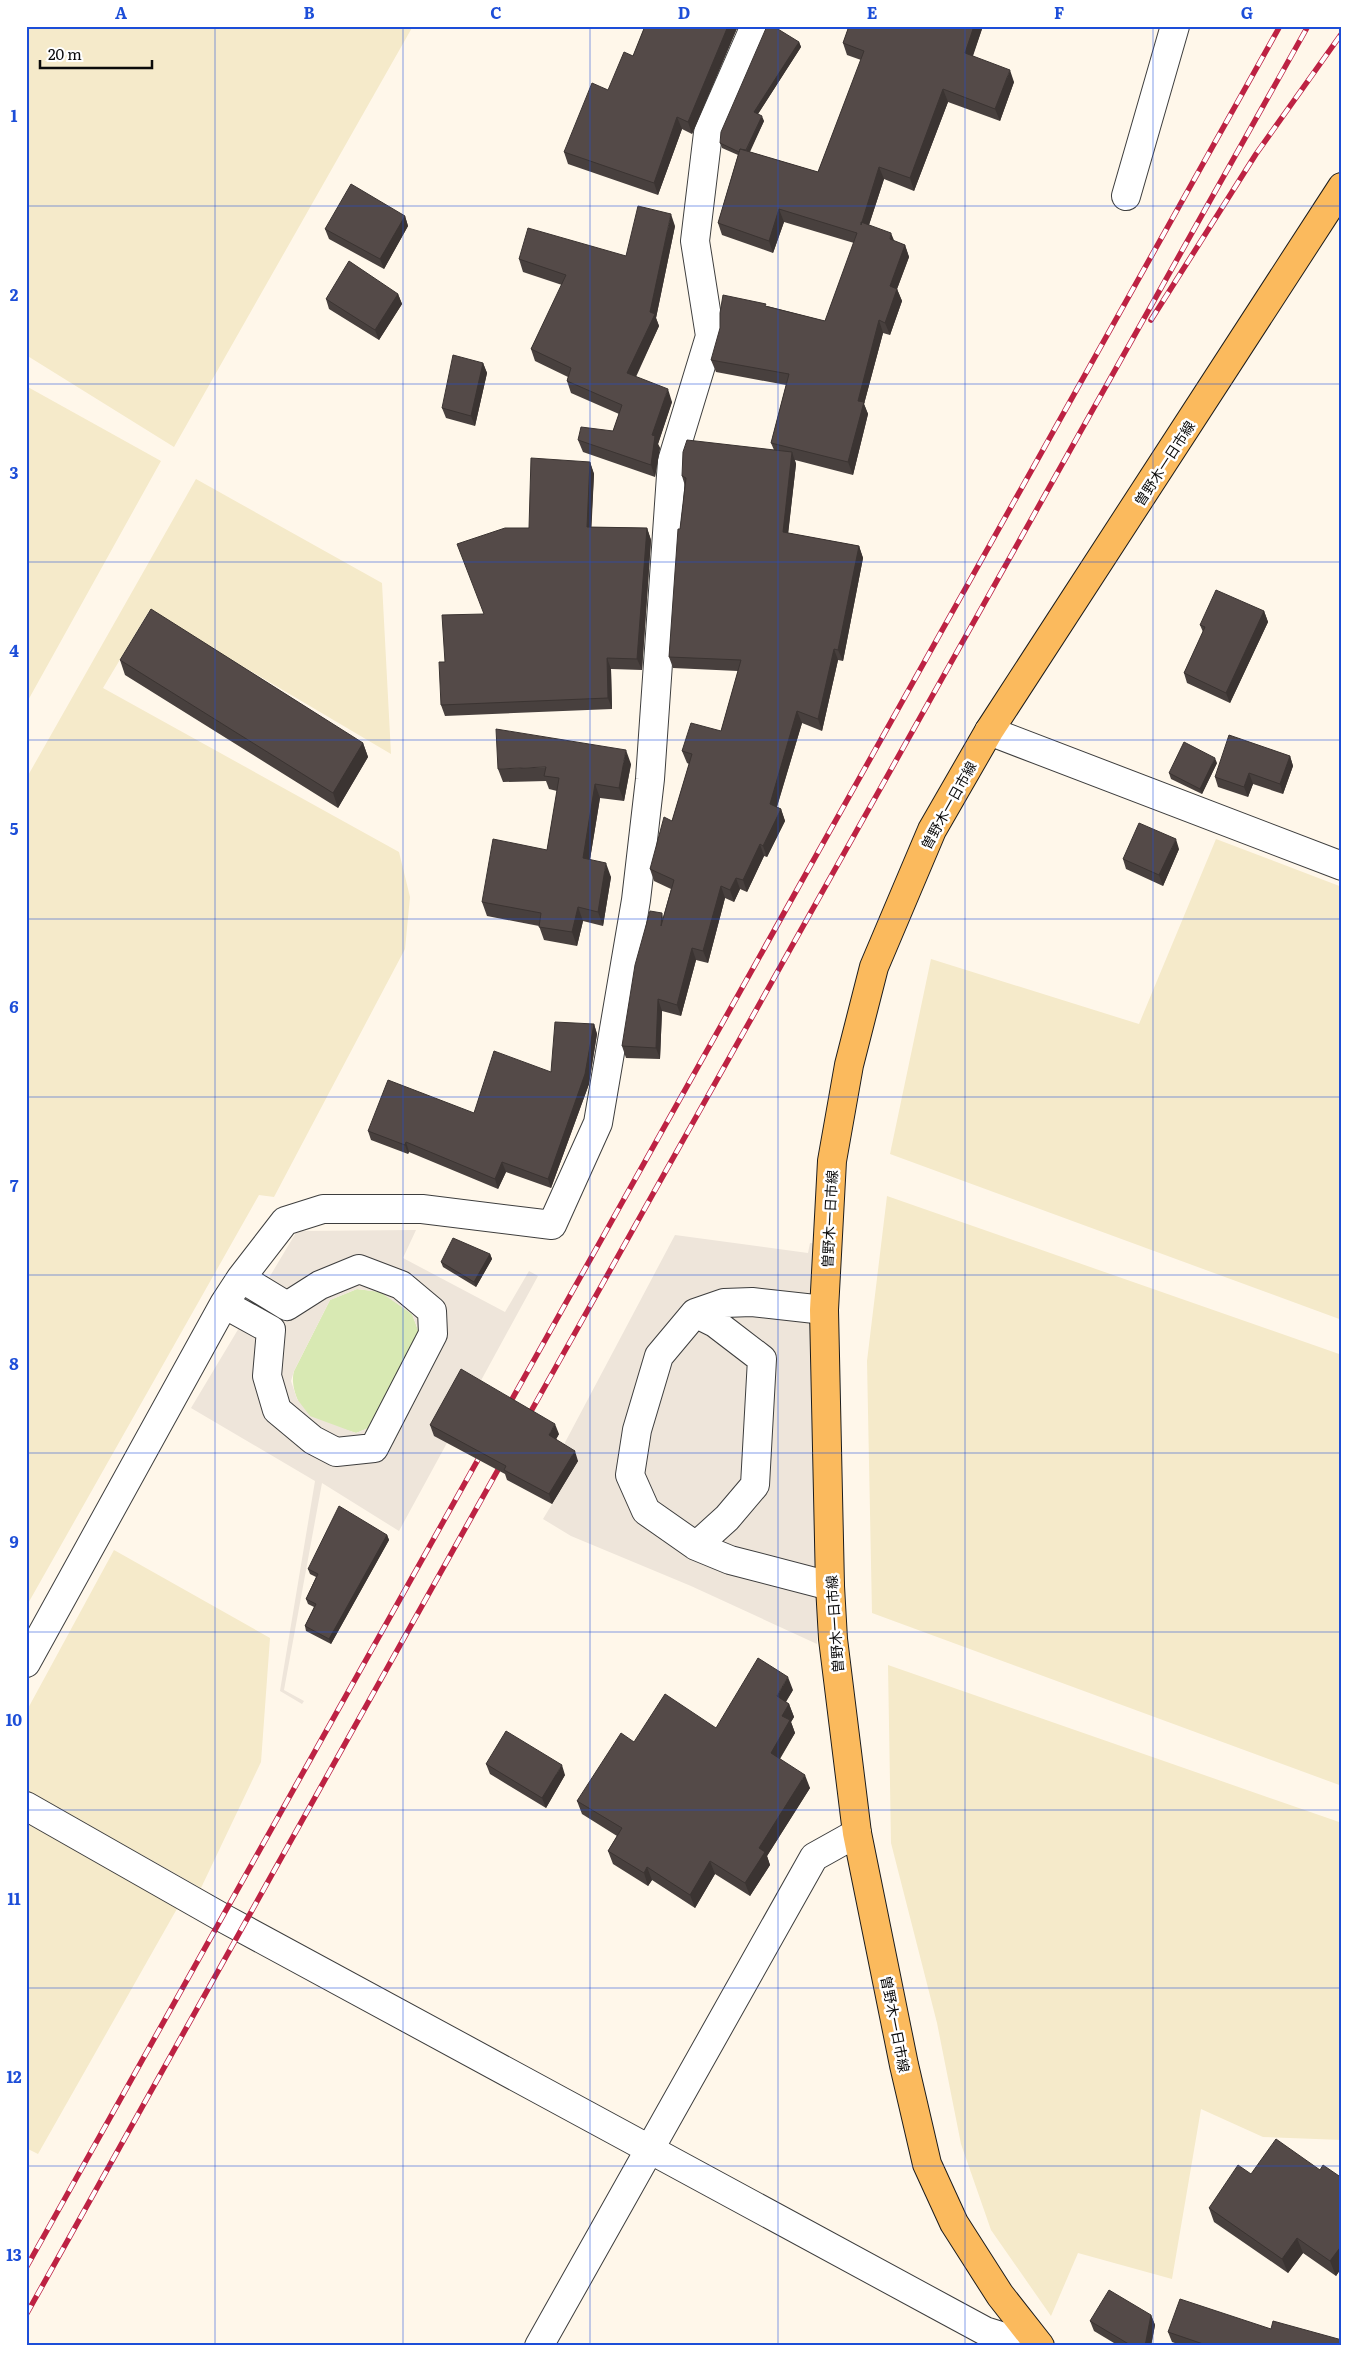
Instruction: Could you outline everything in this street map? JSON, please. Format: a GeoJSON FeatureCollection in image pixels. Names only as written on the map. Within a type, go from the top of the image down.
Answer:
{"type":"FeatureCollection","features":[{"type":"Feature","properties":{"kind":"main road","name":"曽野木一日市線"},"geometry":{"type":"LineString","coordinates":[[1040,2346],[1000,2295],[954,2223],[927,2164],[904,2065],[857,1833],[833,1640],[830,1586],[824,1310],[832,1161],[850,1065],[874,967],[932,830],[989,732],[1342,187]]}},
{"type":"Feature","properties":{"kind":"street"},"geometry":{"type":"LineString","coordinates":[[26,1663],[224,1304],[240,1278],[285,1221],[323,1209],[422,1209],[552,1225],[598,1123],[636,900],[648,788],[672,461],[710,336],[695,241],[708,132],[755,26]]}},
{"type":"Feature","properties":{"kind":"street"},"geometry":{"type":"LineString","coordinates":[[1126,196],[1176,26]]}},
{"type":"Feature","properties":{"kind":"street"},"geometry":{"type":"LineString","coordinates":[[989,732],[1342,866]]}},
{"type":"Feature","properties":{"kind":"street"},"geometry":{"type":"LineString","coordinates":[[224,1304],[271,1330],[267,1376],[277,1410],[313,1440],[336,1452],[374,1448],[433,1334],[432,1311],[401,1285],[360,1269],[320,1286],[287,1306],[240,1278]]}},
{"type":"Feature","properties":{"kind":"street"},"geometry":{"type":"LineString","coordinates":[[824,1310],[752,1302],[724,1303],[695,1313],[659,1356],[637,1430],[630,1475],[646,1511],[696,1546],[730,1560],[830,1586]]}},
{"type":"Feature","properties":{"kind":"street"},"geometry":{"type":"LineString","coordinates":[[695,1313],[715,1323],[762,1359],[755,1485],[726,1518],[696,1546]]}},
{"type":"Feature","properties":{"kind":"street"},"geometry":{"type":"LineString","coordinates":[[26,1806],[223,1918],[985,2331],[1033,2346]]}},
{"type":"Feature","properties":{"kind":"street"},"geometry":{"type":"LineString","coordinates":[[539,2346],[814,1857],[857,1833]]}},
{"type":"Feature","properties":{"kind":"shaded area"},"geometry":{"type":"Polygon","coordinates":[[[26,26],[413,26],[174,447],[26,355],[26,26]]]}},
{"type":"Feature","properties":{"kind":"shaded area"},"geometry":{"type":"Polygon","coordinates":[[[26,386],[161,461],[26,704],[26,386]]]}},
{"type":"Feature","properties":{"kind":"shaded area"},"geometry":{"type":"Polygon","coordinates":[[[196,479],[382,583],[391,754],[149,611],[103,688],[399,852],[410,897],[405,949],[274,1197],[259,1195],[26,1607],[26,779],[196,479]]]}},
{"type":"Feature","properties":{"kind":"shaded area"},"geometry":{"type":"Polygon","coordinates":[[[1216,839],[1342,887],[1342,1320],[890,1154],[931,959],[1139,1024],[1216,839]]]}},
{"type":"Feature","properties":{"kind":"shaded area"},"geometry":{"type":"Polygon","coordinates":[[[887,1196],[1342,1355],[1342,1786],[872,1613],[867,1361],[887,1196]]]}},
{"type":"Feature","properties":{"kind":"shaded area"},"geometry":{"type":"Polygon","coordinates":[[[416,1230],[403,1258],[505,1312],[529,1271],[538,1276],[399,1531],[322,1483],[284,1690],[304,1701],[302,1704],[280,1691],[315,1481],[191,1408],[297,1231],[416,1230]],[[357,1289],[330,1300],[294,1371],[291,1381],[297,1399],[310,1416],[356,1433],[371,1427],[419,1332],[412,1314],[380,1292],[357,1289]]]}},
{"type":"Feature","properties":{"kind":"shaded area"},"geometry":{"type":"Polygon","coordinates":[[[675,1235],[808,1253],[810,1243],[819,1244],[817,1644],[691,1586],[571,1536],[543,1519],[578,1461],[561,1450],[675,1235]]]}},
{"type":"Feature","properties":{"kind":"shaded area"},"geometry":{"type":"Polygon","coordinates":[[[114,1550],[270,1638],[261,1762],[201,1888],[26,1790],[26,1712],[114,1550]]]}},
{"type":"Feature","properties":{"kind":"shaded area"},"geometry":{"type":"Polygon","coordinates":[[[888,1665],[1342,1823],[1342,2140],[1263,2137],[1201,2109],[1172,2279],[1078,2253],[1051,2316],[991,2230],[961,2144],[937,2023],[891,1843],[888,1665]]]}},
{"type":"Feature","properties":{"kind":"shaded area"},"geometry":{"type":"Polygon","coordinates":[[[26,1822],[178,1907],[38,2154],[26,2148],[26,1822]]]}},
{"type":"Feature","properties":{"kind":"green space"},"geometry":{"type":"Polygon","coordinates":[[[357,1289],[381,1292],[412,1314],[419,1333],[371,1427],[356,1433],[322,1422],[306,1413],[296,1396],[293,1377],[294,1371],[330,1300],[357,1289]]]}},
{"type":"Feature","properties":{"kind":"building"},"geometry":{"type":"Polygon","coordinates":[[[645,26],[728,26],[688,122],[677,117],[654,183],[564,152],[592,83],[608,90],[624,52],[633,56],[645,26]]]}},
{"type":"Feature","properties":{"kind":"building"},"geometry":{"type":"Polygon","coordinates":[[[767,26],[773,26],[799,42],[754,112],[762,116],[746,150],[740,149],[739,152],[720,143],[721,132],[767,26]]]}},
{"type":"Feature","properties":{"kind":"building"},"geometry":{"type":"Polygon","coordinates":[[[849,26],[974,26],[965,53],[1010,70],[995,109],[943,89],[910,178],[879,167],[862,222],[891,233],[890,239],[905,245],[890,286],[897,289],[885,323],[879,320],[858,401],[864,402],[848,462],[771,443],[789,374],[711,360],[720,328],[723,295],[766,304],[765,306],[825,321],[857,233],[779,209],[769,241],[718,223],[740,149],[818,172],[864,51],[843,43],[849,26]]]}},
{"type":"Feature","properties":{"kind":"building"},"geometry":{"type":"Polygon","coordinates":[[[351,184],[405,216],[380,259],[325,229],[351,184]]]}},
{"type":"Feature","properties":{"kind":"building"},"geometry":{"type":"Polygon","coordinates":[[[638,206],[671,214],[650,312],[655,314],[627,373],[668,389],[652,435],[655,436],[651,465],[578,440],[581,427],[613,431],[622,405],[567,381],[571,368],[531,349],[566,275],[519,259],[528,228],[626,256],[638,206]]]}},
{"type":"Feature","properties":{"kind":"building"},"geometry":{"type":"Polygon","coordinates":[[[349,261],[398,294],[375,330],[326,299],[349,261]]]}},
{"type":"Feature","properties":{"kind":"building"},"geometry":{"type":"Polygon","coordinates":[[[453,355],[483,363],[471,416],[442,408],[453,355]]]}},
{"type":"Feature","properties":{"kind":"building"},"geometry":{"type":"Polygon","coordinates":[[[687,440],[792,452],[783,532],[859,546],[838,650],[834,649],[818,719],[797,711],[770,804],[781,809],[763,846],[760,844],[743,880],[736,878],[730,890],[721,886],[703,951],[692,948],[677,1005],[658,999],[656,1048],[622,1046],[635,965],[650,911],[662,913],[661,926],[674,880],[650,869],[664,817],[672,821],[692,754],[682,751],[691,723],[721,731],[741,660],[669,657],[678,529],[680,529],[686,478],[682,476],[683,452],[687,440]]]}},
{"type":"Feature","properties":{"kind":"building"},"geometry":{"type":"Polygon","coordinates":[[[531,458],[590,462],[587,527],[647,528],[637,659],[607,658],[608,698],[441,705],[439,662],[445,662],[442,615],[484,614],[457,544],[505,528],[529,528],[531,458]]]}},
{"type":"Feature","properties":{"kind":"building"},"geometry":{"type":"Polygon","coordinates":[[[1216,590],[1264,611],[1226,693],[1184,673],[1205,627],[1200,625],[1216,590]]]}},
{"type":"Feature","properties":{"kind":"building"},"geometry":{"type":"Polygon","coordinates":[[[151,609],[363,743],[333,793],[120,660],[151,609]]]}},
{"type":"Feature","properties":{"kind":"building"},"geometry":{"type":"Polygon","coordinates":[[[496,729],[626,750],[619,788],[595,784],[583,858],[606,863],[598,912],[578,907],[572,932],[539,927],[541,913],[482,902],[493,839],[547,850],[559,778],[544,776],[546,767],[498,769],[496,729]]]}},
{"type":"Feature","properties":{"kind":"building"},"geometry":{"type":"Polygon","coordinates":[[[1229,735],[1290,756],[1280,784],[1249,773],[1244,787],[1215,777],[1229,735]]]}},
{"type":"Feature","properties":{"kind":"building"},"geometry":{"type":"Polygon","coordinates":[[[1184,742],[1215,758],[1200,789],[1169,773],[1184,742]]]}},
{"type":"Feature","properties":{"kind":"building"},"geometry":{"type":"Polygon","coordinates":[[[1139,823],[1176,839],[1159,875],[1123,859],[1139,823]]]}},
{"type":"Feature","properties":{"kind":"building"},"geometry":{"type":"Polygon","coordinates":[[[555,1022],[594,1024],[585,1074],[548,1179],[502,1162],[495,1179],[406,1142],[405,1145],[368,1131],[388,1080],[474,1113],[494,1051],[551,1072],[555,1022]]]}},
{"type":"Feature","properties":{"kind":"building"},"geometry":{"type":"Polygon","coordinates":[[[453,1238],[490,1254],[474,1282],[441,1262],[453,1238]]]}},
{"type":"Feature","properties":{"kind":"building"},"geometry":{"type":"Polygon","coordinates":[[[461,1369],[555,1424],[549,1435],[575,1451],[549,1494],[504,1470],[506,1466],[430,1425],[461,1369]]]}},
{"type":"Feature","properties":{"kind":"building"},"geometry":{"type":"Polygon","coordinates":[[[339,1506],[387,1535],[329,1639],[305,1626],[316,1604],[306,1599],[318,1574],[308,1569],[339,1506]]]}},
{"type":"Feature","properties":{"kind":"building"},"geometry":{"type":"Polygon","coordinates":[[[758,1658],[788,1677],[777,1696],[789,1704],[782,1716],[790,1720],[771,1753],[805,1775],[759,1848],[765,1852],[745,1883],[710,1861],[690,1895],[647,1867],[644,1873],[608,1851],[622,1828],[577,1801],[621,1733],[634,1742],[665,1694],[716,1728],[758,1658]]]}},
{"type":"Feature","properties":{"kind":"building"},"geometry":{"type":"Polygon","coordinates":[[[506,1731],[562,1765],[542,1798],[486,1764],[506,1731]]]}},
{"type":"Feature","properties":{"kind":"building"},"geometry":{"type":"Polygon","coordinates":[[[1276,2139],[1320,2170],[1323,2165],[1342,2178],[1342,2245],[1330,2261],[1297,2238],[1282,2259],[1209,2208],[1238,2165],[1251,2174],[1276,2139]]]}},
{"type":"Feature","properties":{"kind":"building"},"geometry":{"type":"Polygon","coordinates":[[[1109,2290],[1151,2315],[1145,2346],[1132,2346],[1090,2321],[1109,2290]]]}},
{"type":"Feature","properties":{"kind":"building"},"geometry":{"type":"Polygon","coordinates":[[[1180,2299],[1271,2329],[1273,2321],[1342,2340],[1342,2346],[1209,2346],[1168,2332],[1180,2299]]]}},
{"type":"Feature","properties":{"kind":"railway"},"geometry":{"type":"LineString","coordinates":[[506,1410],[1280,26]]}},
{"type":"Feature","properties":{"kind":"railway"},"geometry":{"type":"LineString","coordinates":[[525,1422],[1308,26]]}},
{"type":"Feature","properties":{"kind":"railway"},"geometry":{"type":"LineString","coordinates":[[1151,320],[1256,154],[1342,33]]}},
{"type":"Feature","properties":{"kind":"railway"},"geometry":{"type":"LineString","coordinates":[[26,2268],[485,1447]]}},
{"type":"Feature","properties":{"kind":"railway"},"geometry":{"type":"LineString","coordinates":[[26,2315],[504,1459]]}}]}
